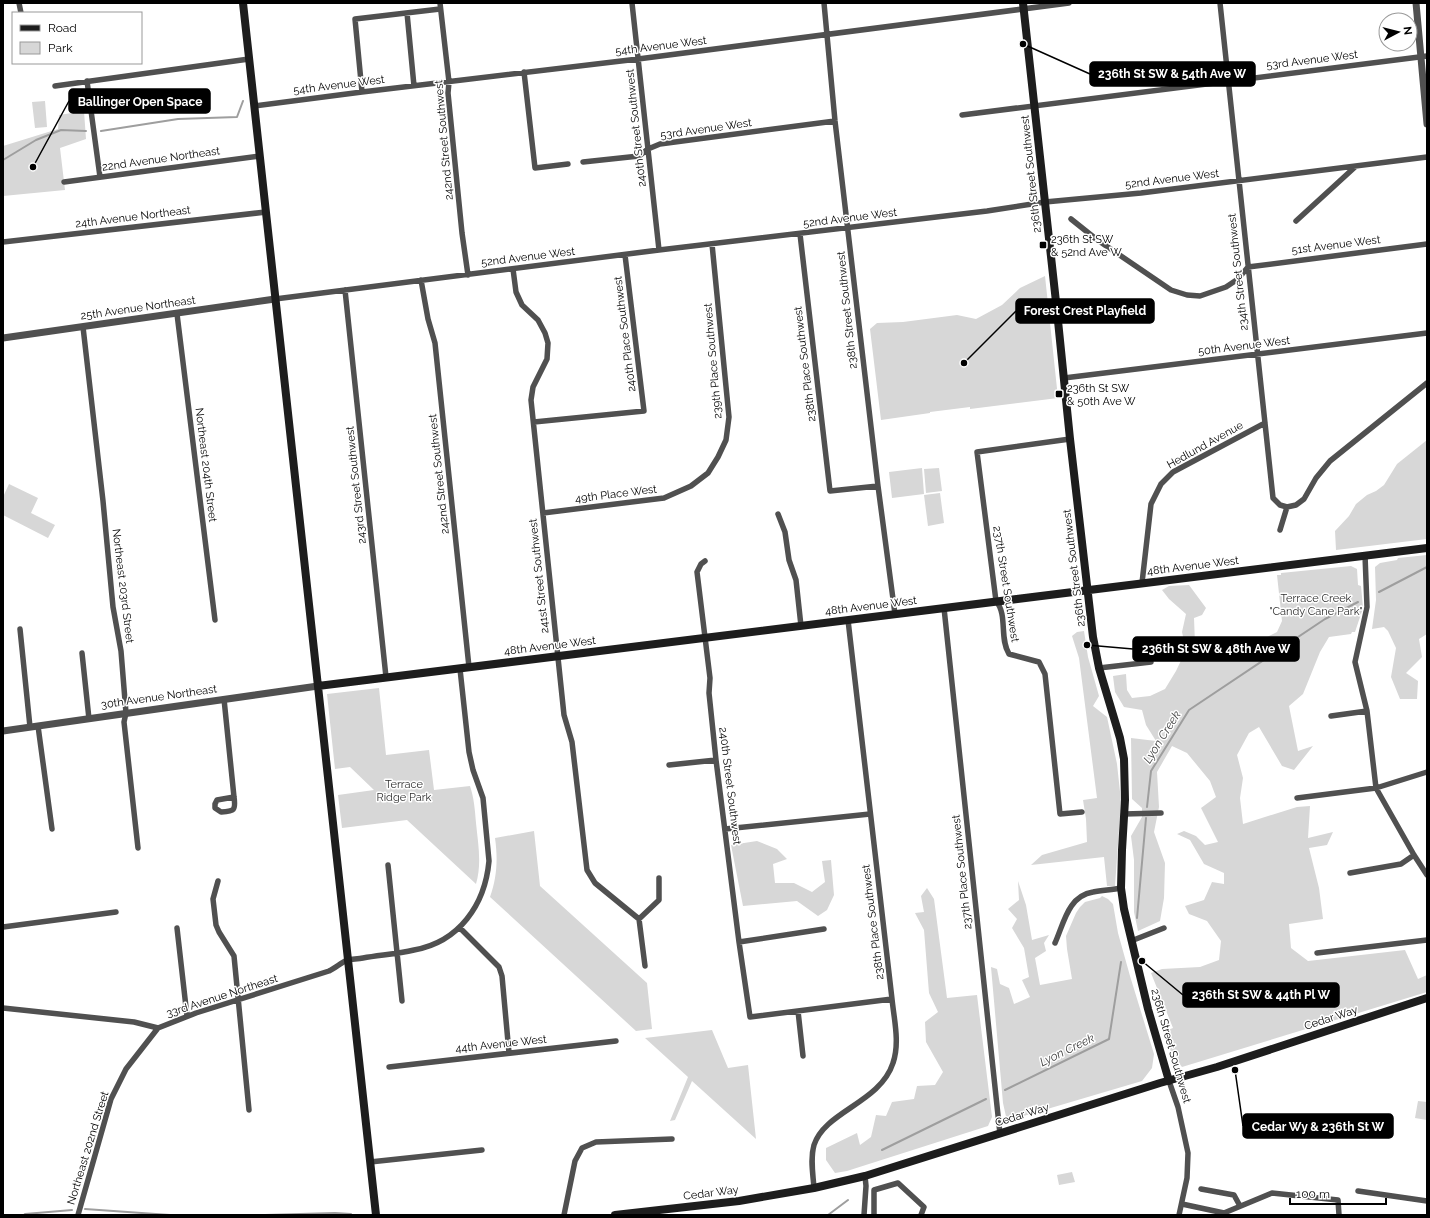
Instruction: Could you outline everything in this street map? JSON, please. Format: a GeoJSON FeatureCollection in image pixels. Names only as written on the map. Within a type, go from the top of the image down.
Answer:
{"type":"FeatureCollection","features":[{"type":"Feature","properties":{"kind":"main road"},"geometry":{"type":"LineString","coordinates":[[243,3],[376,1215]]}},
{"type":"Feature","properties":{"kind":"main road","name":"236th Street Southwest"},"geometry":{"type":"LineString","coordinates":[[1023,6],[1093,637],[1099,668],[1124,759],[1126,780],[1121,888],[1131,941],[1148,1009],[1169,1081]]}},
{"type":"Feature","properties":{"kind":"main road","name":"48th Avenue West"},"geometry":{"type":"LineString","coordinates":[[318,686],[1427,548]]}},
{"type":"Feature","properties":{"kind":"main road","name":"Cedar Way"},"geometry":{"type":"LineString","coordinates":[[615,1215],[739,1200],[814,1188],[864,1176],[1339,1028],[1427,998]]}},
{"type":"Feature","properties":{"kind":"street","name":"240th Street Southwest"},"geometry":{"type":"LineString","coordinates":[[632,3],[659,250]]}},
{"type":"Feature","properties":{"kind":"street","name":"238th Street Southwest"},"geometry":{"type":"LineString","coordinates":[[824,3],[835,121],[878,486],[896,614]]}},
{"type":"Feature","properties":{"kind":"street","name":"54th Avenue West"},"geometry":{"type":"LineString","coordinates":[[254,106],[826,35],[1023,6],[1069,3]]}},
{"type":"Feature","properties":{"kind":"street","name":"234th Street Southwest"},"geometry":{"type":"LineString","coordinates":[[1220,3],[1273,498],[1280,504],[1287,507]]}},
{"type":"Feature","properties":{"kind":"street"},"geometry":{"type":"LineString","coordinates":[[1416,3],[1424,56],[1427,124]]}},
{"type":"Feature","properties":{"kind":"street"},"geometry":{"type":"LineString","coordinates":[[362,92],[355,19],[407,13],[440,6]]}},
{"type":"Feature","properties":{"kind":"street","name":"242nd Street Southwest"},"geometry":{"type":"LineString","coordinates":[[440,6],[449,82],[448,93],[462,233],[468,275]]}},
{"type":"Feature","properties":{"kind":"street"},"geometry":{"type":"LineString","coordinates":[[407,13],[414,86]]}},
{"type":"Feature","properties":{"kind":"street","name":"53rd Avenue West"},"geometry":{"type":"LineString","coordinates":[[962,115],[1424,56]]}},
{"type":"Feature","properties":{"kind":"street"},"geometry":{"type":"LineString","coordinates":[[55,86],[249,59]]}},
{"type":"Feature","properties":{"kind":"street"},"geometry":{"type":"LineString","coordinates":[[524,72],[535,168],[568,164]]}},
{"type":"Feature","properties":{"kind":"street"},"geometry":{"type":"LineString","coordinates":[[87,81],[100,177]]}},
{"type":"Feature","properties":{"kind":"street","name":"53rd Avenue West"},"geometry":{"type":"LineString","coordinates":[[583,162],[639,156],[648,149],[660,144],[835,121]]}},
{"type":"Feature","properties":{"kind":"street","name":"22nd Avenue Northeast"},"geometry":{"type":"LineString","coordinates":[[64,182],[260,156]]}},
{"type":"Feature","properties":{"kind":"street","name":"52nd Avenue West"},"geometry":{"type":"LineString","coordinates":[[275,299],[659,250],[987,211],[1045,202],[1141,193],[1427,158]]}},
{"type":"Feature","properties":{"kind":"street"},"geometry":{"type":"LineString","coordinates":[[1296,221],[1355,166]]}},
{"type":"Feature","properties":{"kind":"street","name":"24th Avenue Northeast"},"geometry":{"type":"LineString","coordinates":[[3,242],[266,212]]}},
{"type":"Feature","properties":{"kind":"street"},"geometry":{"type":"LineString","coordinates":[[1071,220],[1096,239],[1171,290],[1187,295],[1200,296],[1226,287],[1238,279],[1248,267]]}},
{"type":"Feature","properties":{"kind":"street","name":"238th Place Southwest"},"geometry":{"type":"LineString","coordinates":[[800,234],[830,492],[878,486]]}},
{"type":"Feature","properties":{"kind":"street","name":"239th Place Southwest"},"geometry":{"type":"LineString","coordinates":[[708,473],[726,440],[729,417],[712,244]]}},
{"type":"Feature","properties":{"kind":"street","name":"51st Avenue West"},"geometry":{"type":"LineString","coordinates":[[1248,267],[1427,244]]}},
{"type":"Feature","properties":{"kind":"street","name":"240th Place Southwest"},"geometry":{"type":"LineString","coordinates":[[534,422],[644,411],[625,255]]}},
{"type":"Feature","properties":{"kind":"street","name":"241st Street Southwest"},"geometry":{"type":"LineString","coordinates":[[513,269],[516,292],[522,306],[538,320],[545,333],[548,343],[547,359],[533,388],[531,400],[564,715],[572,742],[587,870],[595,883],[639,919]]}},
{"type":"Feature","properties":{"kind":"street","name":"242nd Street Southwest"},"geometry":{"type":"LineString","coordinates":[[421,280],[428,319],[435,344],[469,667]]}},
{"type":"Feature","properties":{"kind":"street","name":"243rd Street Southwest"},"geometry":{"type":"LineString","coordinates":[[345,290],[386,677]]}},
{"type":"Feature","properties":{"kind":"street","name":"25th Avenue Northeast"},"geometry":{"type":"LineString","coordinates":[[3,338],[275,299]]}},
{"type":"Feature","properties":{"kind":"street","name":"Northeast 204th Street"},"geometry":{"type":"LineString","coordinates":[[177,314],[215,620]]}},
{"type":"Feature","properties":{"kind":"street","name":"Northeast 203rd Street"},"geometry":{"type":"LineString","coordinates":[[82,326],[102,494],[113,607],[121,651],[126,713],[124,722],[138,848]]}},
{"type":"Feature","properties":{"kind":"street","name":"50th Avenue West"},"geometry":{"type":"LineString","coordinates":[[1064,378],[1427,333]]}},
{"type":"Feature","properties":{"kind":"street"},"geometry":{"type":"LineString","coordinates":[[1280,530],[1287,507],[1296,505],[1304,499],[1316,478],[1330,461],[1427,383]]}},
{"type":"Feature","properties":{"kind":"street","name":"Hedlund Avenue"},"geometry":{"type":"LineString","coordinates":[[1142,584],[1151,504],[1161,484],[1173,472],[1265,423]]}},
{"type":"Feature","properties":{"kind":"street","name":"237th Street Southwest"},"geometry":{"type":"LineString","coordinates":[[1070,439],[977,452],[996,601],[1001,608],[1006,648],[1009,654],[1039,662],[1045,674],[1060,814],[1082,812]]}},
{"type":"Feature","properties":{"kind":"street","name":"49th Place West"},"geometry":{"type":"LineString","coordinates":[[543,513],[664,498],[691,486],[708,473]]}},
{"type":"Feature","properties":{"kind":"street"},"geometry":{"type":"LineString","coordinates":[[778,514],[785,532],[789,560],[796,580],[801,626]]}},
{"type":"Feature","properties":{"kind":"street"},"geometry":{"type":"LineString","coordinates":[[1365,555],[1367,607],[1355,662],[1367,711],[1376,788],[1414,855],[1425,868],[1427,874]]}},
{"type":"Feature","properties":{"kind":"street","name":"240th Street Southwest"},"geometry":{"type":"LineString","coordinates":[[705,561],[701,564],[697,572],[710,678],[708,694],[739,942],[750,1017],[798,1012]]}},
{"type":"Feature","properties":{"kind":"street","name":"237th Place Southwest"},"geometry":{"type":"LineString","coordinates":[[944,608],[1000,1134]]}},
{"type":"Feature","properties":{"kind":"street","name":"238th Place Southwest"},"geometry":{"type":"LineString","coordinates":[[814,1188],[812,1163],[814,1145],[824,1128],[873,1092],[886,1077],[893,1064],[896,1049],[892,999],[848,620]]}},
{"type":"Feature","properties":{"kind":"street"},"geometry":{"type":"LineString","coordinates":[[20,629],[30,727]]}},
{"type":"Feature","properties":{"kind":"street"},"geometry":{"type":"LineString","coordinates":[[82,653],[89,719]]}},
{"type":"Feature","properties":{"kind":"street"},"geometry":{"type":"LineString","coordinates":[[1099,668],[1150,662]]}},
{"type":"Feature","properties":{"kind":"street"},"geometry":{"type":"LineString","coordinates":[[348,960],[397,952],[414,951],[428,946],[460,928],[473,912],[483,893],[489,861],[482,798],[469,752],[460,669]]}},
{"type":"Feature","properties":{"kind":"street","name":"30th Avenue Northeast"},"geometry":{"type":"LineString","coordinates":[[3,731],[318,686]]}},
{"type":"Feature","properties":{"kind":"street"},"geometry":{"type":"LineString","coordinates":[[224,699],[234,797]]}},
{"type":"Feature","properties":{"kind":"street"},"geometry":{"type":"LineString","coordinates":[[1331,716],[1367,711]]}},
{"type":"Feature","properties":{"kind":"street"},"geometry":{"type":"LineString","coordinates":[[38,726],[52,829]]}},
{"type":"Feature","properties":{"kind":"street"},"geometry":{"type":"LineString","coordinates":[[669,765],[716,760]]}},
{"type":"Feature","properties":{"kind":"street"},"geometry":{"type":"LineString","coordinates":[[1297,798],[1376,788],[1427,772]]}},
{"type":"Feature","properties":{"kind":"street"},"geometry":{"type":"LineString","coordinates":[[1124,814],[1161,813]]}},
{"type":"Feature","properties":{"kind":"street"},"geometry":{"type":"LineString","coordinates":[[725,830],[870,814]]}},
{"type":"Feature","properties":{"kind":"street"},"geometry":{"type":"LineString","coordinates":[[1350,873],[1401,864],[1414,855]]}},
{"type":"Feature","properties":{"kind":"street"},"geometry":{"type":"LineString","coordinates":[[388,865],[402,1001]]}},
{"type":"Feature","properties":{"kind":"street"},"geometry":{"type":"LineString","coordinates":[[645,966],[639,919],[659,900],[660,878]]}},
{"type":"Feature","properties":{"kind":"street"},"geometry":{"type":"LineString","coordinates":[[218,881],[213,899],[216,925],[218,932],[234,956],[249,1110]]}},
{"type":"Feature","properties":{"kind":"street"},"geometry":{"type":"LineString","coordinates":[[1055,943],[1069,908],[1075,900],[1092,892],[1121,888]]}},
{"type":"Feature","properties":{"kind":"street"},"geometry":{"type":"LineString","coordinates":[[3,927],[116,912]]}},
{"type":"Feature","properties":{"kind":"street"},"geometry":{"type":"LineString","coordinates":[[177,928],[187,1016]]}},
{"type":"Feature","properties":{"kind":"street"},"geometry":{"type":"LineString","coordinates":[[460,928],[499,967],[502,976],[509,1053]]}},
{"type":"Feature","properties":{"kind":"street"},"geometry":{"type":"LineString","coordinates":[[1131,941],[1164,928]]}},
{"type":"Feature","properties":{"kind":"street"},"geometry":{"type":"LineString","coordinates":[[739,942],[824,929]]}},
{"type":"Feature","properties":{"kind":"street"},"geometry":{"type":"LineString","coordinates":[[1318,953],[1427,940]]}},
{"type":"Feature","properties":{"kind":"street","name":"33rd Avenue Northeast"},"geometry":{"type":"LineString","coordinates":[[3,1008],[134,1022],[158,1028],[187,1016],[329,971],[348,960]]}},
{"type":"Feature","properties":{"kind":"street"},"geometry":{"type":"LineString","coordinates":[[803,1056],[798,1012],[892,999]]}},
{"type":"Feature","properties":{"kind":"street","name":"Northeast 202nd Street"},"geometry":{"type":"LineString","coordinates":[[78,1215],[111,1099],[126,1069],[158,1028]]}},
{"type":"Feature","properties":{"kind":"street","name":"44th Avenue West"},"geometry":{"type":"LineString","coordinates":[[389,1067],[616,1041]]}},
{"type":"Feature","properties":{"kind":"street","name":"236th Street Southwest"},"geometry":{"type":"LineString","coordinates":[[1169,1081],[1178,1107],[1188,1153],[1187,1178],[1179,1215]]}},
{"type":"Feature","properties":{"kind":"street"},"geometry":{"type":"LineString","coordinates":[[564,1215],[574,1161],[582,1148],[596,1142],[672,1139]]}},
{"type":"Feature","properties":{"kind":"street"},"geometry":{"type":"LineString","coordinates":[[370,1162],[482,1150]]}},
{"type":"Feature","properties":{"kind":"street"},"geometry":{"type":"LineString","coordinates":[[864,1176],[866,1191],[864,1215]]}},
{"type":"Feature","properties":{"kind":"street"},"geometry":{"type":"LineString","coordinates":[[874,1215],[874,1190],[898,1183],[924,1207],[921,1215]]}},
{"type":"Feature","properties":{"kind":"street"},"geometry":{"type":"LineString","coordinates":[[1201,1189],[1234,1195],[1240,1206]]}},
{"type":"Feature","properties":{"kind":"street"},"geometry":{"type":"LineString","coordinates":[[1358,1191],[1427,1201]]}},
{"type":"Feature","properties":{"kind":"street"},"geometry":{"type":"LineString","coordinates":[[1182,1204],[1224,1213],[1272,1193],[1338,1200],[1339,1215]]}},
{"type":"Feature","properties":{"kind":"green space"},"geometry":{"type":"Polygon","coordinates":[[[45,101],[47,127],[35,128],[32,102],[45,101]]]}},
{"type":"Feature","properties":{"kind":"green space"},"geometry":{"type":"Polygon","coordinates":[[[84,111],[86,139],[60,148],[65,190],[3,196],[3,146],[58,129],[59,115],[84,111]]]}},
{"type":"Feature","properties":{"kind":"green space"},"geometry":{"type":"Polygon","coordinates":[[[1045,276],[1058,398],[970,409],[970,407],[881,420],[870,329],[877,323],[903,322],[957,315],[976,319],[1002,305],[1020,288],[1045,276]]]}},
{"type":"Feature","properties":{"kind":"green space"},"geometry":{"type":"Polygon","coordinates":[[[1427,440],[1427,539],[1336,550],[1335,531],[1349,516],[1356,504],[1367,495],[1384,485],[1397,464],[1427,440]]]}},
{"type":"Feature","properties":{"kind":"green space"},"geometry":{"type":"Polygon","coordinates":[[[922,468],[924,494],[892,498],[889,472],[922,468]]]}},
{"type":"Feature","properties":{"kind":"green space"},"geometry":{"type":"Polygon","coordinates":[[[939,468],[942,491],[926,493],[924,469],[939,468]]]}},
{"type":"Feature","properties":{"kind":"green space"},"geometry":{"type":"Polygon","coordinates":[[[9,484],[38,498],[31,513],[55,525],[48,538],[3,515],[3,497],[9,484]]]}},
{"type":"Feature","properties":{"kind":"green space"},"geometry":{"type":"Polygon","coordinates":[[[940,493],[944,523],[928,526],[924,495],[940,493]]]}},
{"type":"Feature","properties":{"kind":"green space","name":"Terrace Creek \"Candy Cane Park\""},"geometry":{"type":"Polygon","coordinates":[[[1427,555],[1427,634],[1419,639],[1422,657],[1406,673],[1418,681],[1417,699],[1400,699],[1391,677],[1396,648],[1388,631],[1384,627],[1372,629],[1376,600],[1375,567],[1380,563],[1397,560],[1398,558],[1427,555]]]}},
{"type":"Feature","properties":{"kind":"green space"},"geometry":{"type":"Polygon","coordinates":[[[1351,566],[1357,569],[1358,585],[1361,586],[1363,608],[1355,632],[1352,632],[1351,634],[1329,637],[1320,652],[1303,694],[1289,706],[1298,751],[1313,746],[1294,770],[1282,766],[1259,727],[1249,733],[1237,755],[1243,778],[1240,798],[1243,824],[1297,807],[1310,806],[1308,838],[1333,832],[1327,845],[1309,848],[1319,888],[1323,919],[1289,924],[1291,948],[1308,961],[1405,950],[1418,979],[1427,975],[1427,992],[1182,1067],[1171,1053],[1165,1031],[1173,1028],[1151,973],[1162,969],[1200,967],[1219,960],[1221,941],[1207,921],[1189,914],[1185,906],[1204,900],[1212,882],[1224,884],[1224,873],[1204,864],[1190,840],[1177,834],[1184,831],[1196,836],[1205,845],[1218,842],[1201,808],[1216,797],[1210,781],[1187,753],[1172,746],[1157,772],[1159,807],[1154,832],[1165,863],[1164,898],[1160,921],[1138,931],[1134,912],[1134,860],[1131,836],[1142,817],[1142,808],[1132,799],[1131,738],[1156,741],[1146,725],[1142,710],[1124,707],[1115,692],[1113,676],[1126,674],[1127,690],[1132,698],[1150,696],[1165,689],[1186,650],[1182,632],[1186,614],[1169,599],[1162,590],[1169,586],[1189,585],[1206,608],[1202,615],[1194,618],[1195,644],[1213,654],[1230,645],[1257,642],[1277,632],[1282,621],[1277,575],[1281,575],[1281,573],[1351,566]]]}},
{"type":"Feature","properties":{"kind":"green space"},"geometry":{"type":"Polygon","coordinates":[[[1084,631],[1088,657],[1099,696],[1093,706],[1107,717],[1117,764],[1121,801],[1115,886],[1107,886],[1104,857],[1031,865],[1042,855],[1087,842],[1083,800],[1097,798],[1079,658],[1072,636],[1077,632],[1084,631]]]}},
{"type":"Feature","properties":{"kind":"green space","name":"Terrace Ridge Park"},"geometry":{"type":"Polygon","coordinates":[[[379,688],[386,755],[429,750],[434,790],[470,786],[474,804],[479,854],[479,869],[476,884],[407,820],[342,828],[338,795],[374,790],[350,767],[335,769],[327,694],[379,688]]]}},
{"type":"Feature","properties":{"kind":"green space"},"geometry":{"type":"Polygon","coordinates":[[[534,831],[540,886],[647,983],[652,1029],[636,1031],[490,897],[496,868],[495,838],[534,831]]]}},
{"type":"Feature","properties":{"kind":"green space"},"geometry":{"type":"Polygon","coordinates":[[[757,841],[777,849],[787,859],[773,864],[775,883],[794,883],[812,892],[825,882],[822,861],[831,860],[834,895],[827,910],[818,916],[797,901],[743,906],[731,845],[757,841]]]}},
{"type":"Feature","properties":{"kind":"green space"},"geometry":{"type":"Polygon","coordinates":[[[1018,881],[1026,905],[1032,940],[1049,935],[1044,943],[1046,951],[1035,958],[1040,985],[1072,979],[1066,936],[1080,907],[1085,902],[1100,898],[1102,896],[1113,904],[1118,933],[1154,1054],[1152,1068],[1142,1081],[1007,1121],[1003,1103],[991,967],[997,969],[1000,984],[1009,988],[1014,1004],[1030,997],[1022,980],[1029,977],[1024,948],[1012,928],[1017,919],[1008,909],[1019,900],[1018,881]]]}},
{"type":"Feature","properties":{"kind":"green space"},"geometry":{"type":"Polygon","coordinates":[[[927,888],[934,899],[947,998],[977,995],[992,1117],[988,1126],[847,1171],[835,1173],[826,1160],[826,1148],[857,1133],[860,1145],[871,1137],[876,1115],[886,1116],[892,1102],[914,1099],[917,1086],[935,1085],[943,1072],[926,1042],[925,1022],[938,1012],[929,993],[924,930],[915,913],[924,912],[921,896],[927,888]]]}},
{"type":"Feature","properties":{"kind":"green space"},"geometry":{"type":"Polygon","coordinates":[[[712,1030],[728,1068],[748,1065],[756,1139],[692,1081],[675,1120],[670,1121],[688,1077],[645,1038],[712,1030]]]}},
{"type":"Feature","properties":{"kind":"green space"},"geometry":{"type":"Polygon","coordinates":[[[1418,1101],[1427,1102],[1427,1120],[1415,1118],[1418,1101]]]}},
{"type":"Feature","properties":{"kind":"green space"},"geometry":{"type":"Polygon","coordinates":[[[1072,1172],[1075,1182],[1059,1185],[1057,1175],[1072,1172]]]}},
{"type":"Feature","properties":{"kind":"waterway"},"geometry":{"type":"LineString","coordinates":[[101,131],[178,119],[237,117],[243,101]]}},
{"type":"Feature","properties":{"kind":"waterway"},"geometry":{"type":"LineString","coordinates":[[3,160],[36,140],[61,130],[86,131]]}},
{"type":"Feature","properties":{"kind":"waterway","name":"Lyon Creek"},"geometry":{"type":"LineString","coordinates":[[1379,592],[1427,567]]}},
{"type":"Feature","properties":{"kind":"waterway","name":"Lyon Creek"},"geometry":{"type":"LineString","coordinates":[[1147,807],[1151,771],[1189,710],[1325,619],[1358,602]]}},
{"type":"Feature","properties":{"kind":"waterway","name":"Lyon Creek"},"geometry":{"type":"LineString","coordinates":[[1137,918],[1146,818]]}},
{"type":"Feature","properties":{"kind":"waterway","name":"Lyon Creek"},"geometry":{"type":"LineString","coordinates":[[1005,1090],[1109,1039],[1121,962]]}},
{"type":"Feature","properties":{"kind":"waterway","name":"Lyon Creek"},"geometry":{"type":"LineString","coordinates":[[882,1150],[986,1099]]}},
{"type":"Feature","properties":{"kind":"waterway","name":"Lyon Creek"},"geometry":{"type":"LineString","coordinates":[[828,1215],[848,1200]]}},
{"type":"Feature","properties":{"kind":"waterway","name":"Lyon Creek"},"geometry":{"type":"LineString","coordinates":[[85,1209],[170,1215]]}},
{"type":"Feature","properties":{"kind":"waterway","name":"Lyon Creek"},"geometry":{"type":"LineString","coordinates":[[24,1215],[72,1210]]}},
{"type":"Feature","properties":{"kind":"waterway","name":"Lyon Creek"},"geometry":{"type":"LineString","coordinates":[[265,1215],[351,1214]]}},
{"type":"Feature","properties":{"kind":"place","name":"236th St SW & 54th Ave W"},"geometry":{"type":"Point","coordinates":[1023,44]}},
{"type":"Feature","properties":{"kind":"place","name":"Ballinger Open Space"},"geometry":{"type":"Point","coordinates":[33,167]}},
{"type":"Feature","properties":{"kind":"place","name":"236th St SW & 52nd Ave W"},"geometry":{"type":"Point","coordinates":[1043,245]}},
{"type":"Feature","properties":{"kind":"place","name":"Forest Crest Playfield"},"geometry":{"type":"Point","coordinates":[964,363]}},
{"type":"Feature","properties":{"kind":"place","name":"236th St SW & 50th Ave W"},"geometry":{"type":"Point","coordinates":[1059,394]}},
{"type":"Feature","properties":{"kind":"place","name":"236th St SW & 48th Ave W"},"geometry":{"type":"Point","coordinates":[1087,645]}},
{"type":"Feature","properties":{"kind":"place","name":"236th St SW & 44th Pl W"},"geometry":{"type":"Point","coordinates":[1142,961]}},
{"type":"Feature","properties":{"kind":"place","name":"Cedar Wy & 236th St W"},"geometry":{"type":"Point","coordinates":[1235,1070]}}]}
